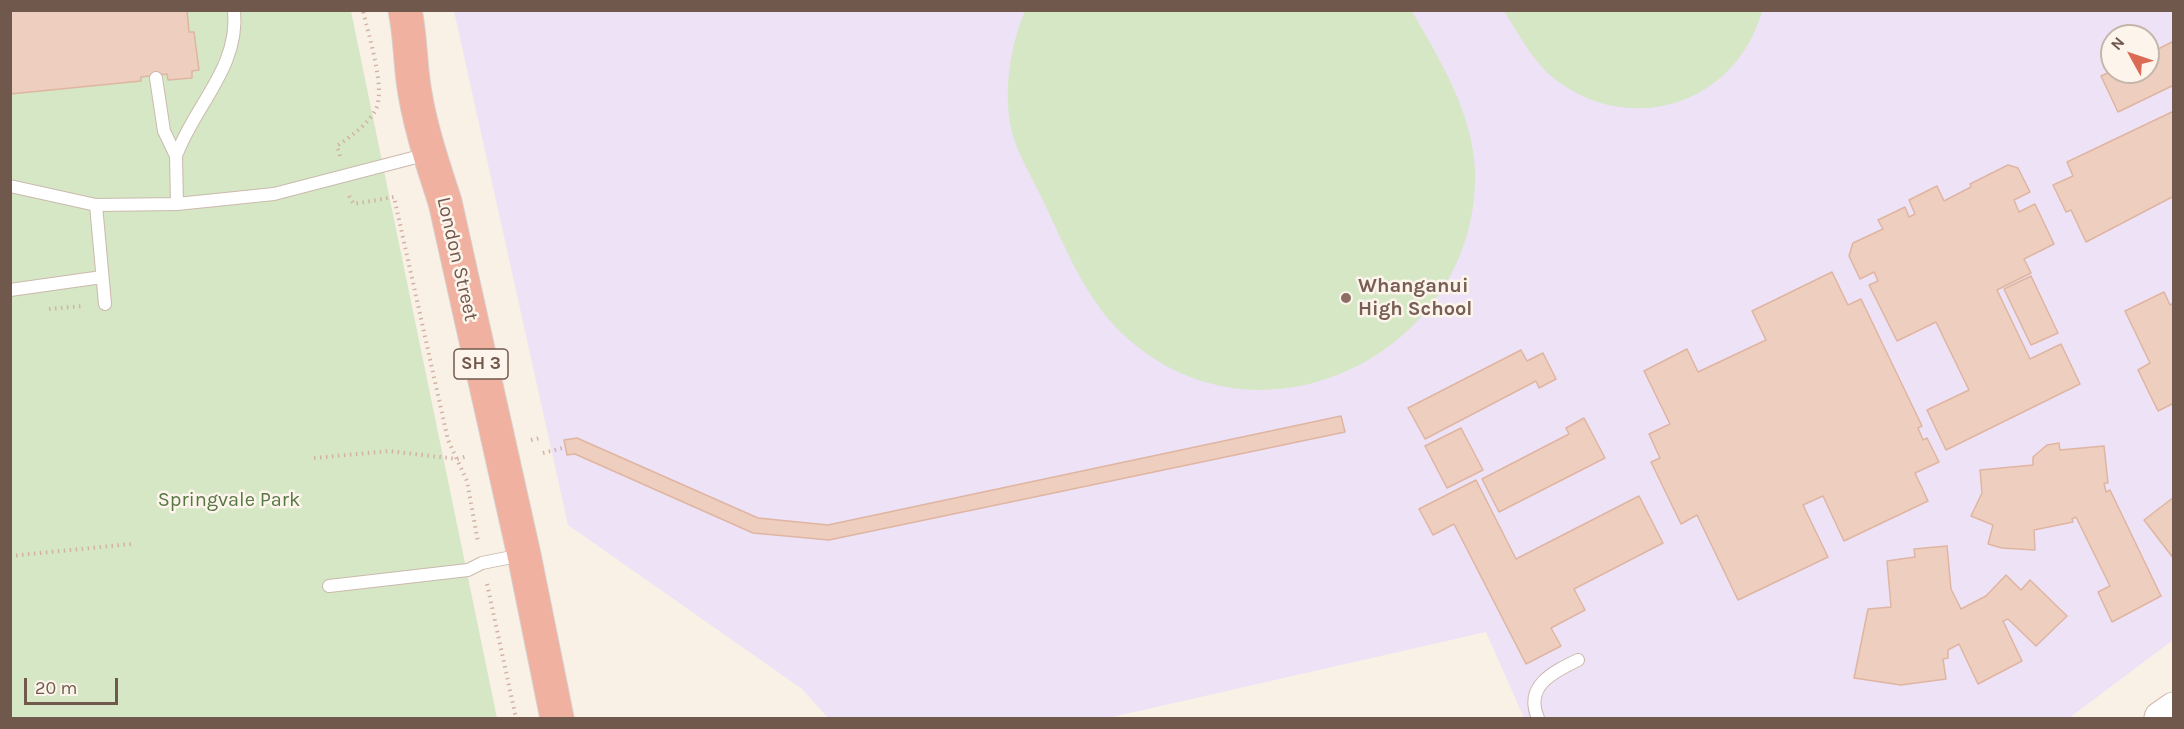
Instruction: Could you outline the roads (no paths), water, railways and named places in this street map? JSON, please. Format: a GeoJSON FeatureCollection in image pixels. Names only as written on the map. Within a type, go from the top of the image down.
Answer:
{"type":"FeatureCollection","features":[{"type":"Feature","properties":{"kind":"highway","name":"London Street"},"geometry":{"type":"LineString","coordinates":[[405,10],[410,34],[413,80],[429,153],[445,202],[524,555],[557,718]]}},
{"type":"Feature","properties":{"kind":"main road"},"geometry":{"type":"LineString","coordinates":[[2161,718],[2174,709]]}},
{"type":"Feature","properties":{"kind":"lane"},"geometry":{"type":"LineString","coordinates":[[176,156],[229,57],[235,35],[234,10]]}},
{"type":"Feature","properties":{"kind":"lane"},"geometry":{"type":"LineString","coordinates":[[156,78],[164,130],[176,156],[177,204]]}},
{"type":"Feature","properties":{"kind":"lane"},"geometry":{"type":"LineString","coordinates":[[10,186],[96,205],[177,204],[274,194],[429,153]]}},
{"type":"Feature","properties":{"kind":"lane"},"geometry":{"type":"LineString","coordinates":[[96,205],[105,304]]}},
{"type":"Feature","properties":{"kind":"lane"},"geometry":{"type":"LineString","coordinates":[[10,290],[102,277]]}},
{"type":"Feature","properties":{"kind":"lane"},"geometry":{"type":"LineString","coordinates":[[329,586],[468,570],[482,563],[524,555]]}},
{"type":"Feature","properties":{"kind":"lane"},"geometry":{"type":"LineString","coordinates":[[1538,718],[1532,706],[1538,686],[1552,672],[1578,660]]}},
{"type":"Feature","properties":{"kind":"place","name":"Whanganui High School"},"geometry":{"type":"Point","coordinates":[1346,298]}},
{"type":"Feature","properties":{"kind":"park label","name":"Springvale Park"},"geometry":{"type":"Point","coordinates":[229,500]}}]}
